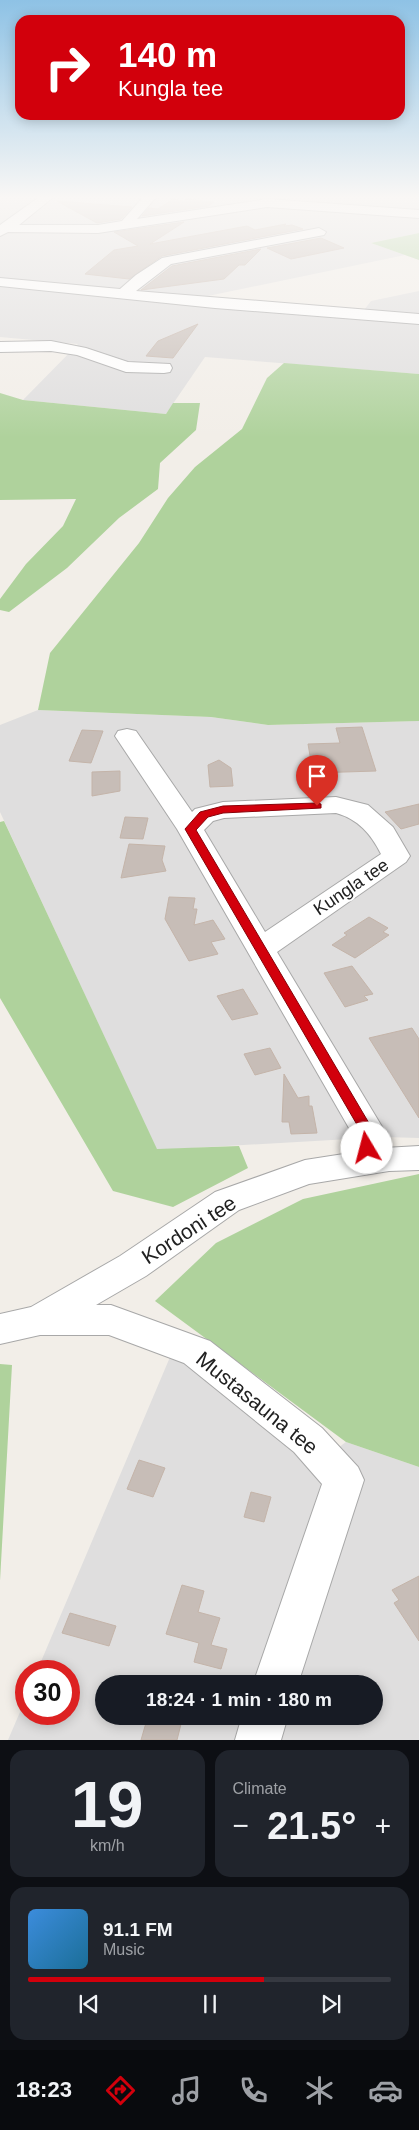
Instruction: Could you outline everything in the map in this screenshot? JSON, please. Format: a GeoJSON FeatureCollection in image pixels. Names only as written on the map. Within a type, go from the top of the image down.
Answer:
{"type":"FeatureCollection","features":[{"type":"Feature","properties":{"kind":"street"},"geometry":{"type":"LineString","coordinates":[[124,294],[144,276]]}},
{"type":"Feature","properties":{"kind":"street"},"geometry":{"type":"LineString","coordinates":[[0,282],[419,319]]}},
{"type":"Feature","properties":{"kind":"street"},"geometry":{"type":"LineString","coordinates":[[0,347],[51,346],[80,351],[126,367],[164,368]]}},
{"type":"Feature","properties":{"kind":"street"},"geometry":{"type":"LineString","coordinates":[[127,736],[190,829],[370,1135],[365,1162]]}},
{"type":"Feature","properties":{"kind":"street","name":"Kungla tee"},"geometry":{"type":"LineString","coordinates":[[190,829],[204,815],[223,810],[336,806],[359,811],[384,833],[396,856],[281,934],[261,950]]}},
{"type":"Feature","properties":{"kind":"street","name":"Kordoni tee"},"geometry":{"type":"LineString","coordinates":[[0,1328],[40,1320],[133,1266],[227,1201],[306,1172],[365,1162],[419,1158]]}},
{"type":"Feature","properties":{"kind":"street","name":"Mustasauna tee"},"geometry":{"type":"LineString","coordinates":[[40,1320],[111,1320],[197,1352],[308,1440],[344,1480],[278,1675]]}},
{"type":"Feature","properties":{"kind":"street"},"geometry":{"type":"LineString","coordinates":[[258,1740],[262,1725]]}},
{"type":"Feature","properties":{"kind":"shaded area"},"geometry":{"type":"Polygon","coordinates":[[[0,276],[303,276],[179,302],[358,318],[371,301],[419,291],[419,374],[205,357],[166,414],[23,400],[78,344],[0,337],[0,276]]]}},
{"type":"Feature","properties":{"kind":"shaded area"},"geometry":{"type":"Polygon","coordinates":[[[38,710],[211,717],[268,725],[419,721],[419,1138],[384,1137],[157,1150],[0,812],[0,725],[38,710]]]}},
{"type":"Feature","properties":{"kind":"shaded area"},"geometry":{"type":"Polygon","coordinates":[[[173,1350],[320,1461],[346,1442],[419,1467],[419,1740],[8,1740],[15,1724],[80,1725],[80,1660],[42,1660],[173,1350]]]}},
{"type":"Feature","properties":{"kind":"green space"},"geometry":{"type":"Polygon","coordinates":[[[284,363],[419,374],[419,721],[268,725],[211,717],[38,710],[50,653],[139,543],[168,498],[195,467],[242,429],[267,378],[284,363]]]}},
{"type":"Feature","properties":{"kind":"green space"},"geometry":{"type":"Polygon","coordinates":[[[0,393],[23,400],[166,414],[173,403],[200,403],[196,430],[160,463],[158,489],[119,518],[67,568],[9,612],[0,610],[0,599],[26,564],[63,526],[76,499],[0,500],[0,393]]]}},
{"type":"Feature","properties":{"kind":"green space"},"geometry":{"type":"Polygon","coordinates":[[[4,821],[157,1149],[239,1146],[248,1168],[173,1207],[113,1191],[0,998],[0,822],[4,821]]]}},
{"type":"Feature","properties":{"kind":"green space"},"geometry":{"type":"Polygon","coordinates":[[[419,1174],[419,1467],[346,1442],[155,1301],[216,1243],[303,1199],[419,1174]]]}},
{"type":"Feature","properties":{"kind":"green space"},"geometry":{"type":"Polygon","coordinates":[[[0,1364],[12,1365],[0,1581],[0,1364]]]}},
{"type":"Feature","properties":{"kind":"building"},"geometry":{"type":"Polygon","coordinates":[[[104,276],[133,276],[129,279],[104,276]]]}},
{"type":"Feature","properties":{"kind":"building"},"geometry":{"type":"Polygon","coordinates":[[[159,276],[227,276],[224,279],[141,290],[159,276]]]}},
{"type":"Feature","properties":{"kind":"building"},"geometry":{"type":"Polygon","coordinates":[[[198,324],[173,358],[146,356],[158,341],[198,324]]]}},
{"type":"Feature","properties":{"kind":"building"},"geometry":{"type":"Polygon","coordinates":[[[362,727],[376,771],[313,773],[308,744],[340,743],[336,728],[362,727]]]}},
{"type":"Feature","properties":{"kind":"building"},"geometry":{"type":"Polygon","coordinates":[[[82,730],[103,731],[91,763],[69,761],[82,730]]]}},
{"type":"Feature","properties":{"kind":"building"},"geometry":{"type":"Polygon","coordinates":[[[219,760],[231,768],[233,786],[210,787],[208,765],[219,760]]]}},
{"type":"Feature","properties":{"kind":"building"},"geometry":{"type":"Polygon","coordinates":[[[120,771],[120,791],[92,796],[92,772],[120,771]]]}},
{"type":"Feature","properties":{"kind":"building"},"geometry":{"type":"Polygon","coordinates":[[[419,804],[419,824],[401,829],[385,812],[419,804]]]}},
{"type":"Feature","properties":{"kind":"building"},"geometry":{"type":"Polygon","coordinates":[[[125,817],[148,818],[143,839],[120,838],[125,817]]]}},
{"type":"Feature","properties":{"kind":"building"},"geometry":{"type":"Polygon","coordinates":[[[129,844],[165,846],[162,860],[166,871],[121,878],[129,844]]]}},
{"type":"Feature","properties":{"kind":"building"},"geometry":{"type":"Polygon","coordinates":[[[169,897],[195,898],[193,909],[197,909],[194,925],[213,920],[225,939],[211,942],[218,954],[189,961],[165,919],[169,897]]]}},
{"type":"Feature","properties":{"kind":"building"},"geometry":{"type":"Polygon","coordinates":[[[369,917],[388,928],[383,932],[389,935],[355,958],[332,945],[347,935],[344,933],[369,917]]]}},
{"type":"Feature","properties":{"kind":"building"},"geometry":{"type":"Polygon","coordinates":[[[352,966],[373,994],[364,996],[368,1000],[345,1007],[324,973],[352,966]]]}},
{"type":"Feature","properties":{"kind":"building"},"geometry":{"type":"Polygon","coordinates":[[[243,989],[258,1014],[232,1020],[217,996],[243,989]]]}},
{"type":"Feature","properties":{"kind":"building"},"geometry":{"type":"Polygon","coordinates":[[[412,1028],[419,1039],[419,1118],[369,1038],[412,1028]]]}},
{"type":"Feature","properties":{"kind":"building"},"geometry":{"type":"Polygon","coordinates":[[[270,1048],[281,1068],[255,1075],[244,1054],[270,1048]]]}},
{"type":"Feature","properties":{"kind":"building"},"geometry":{"type":"Polygon","coordinates":[[[284,1074],[298,1098],[309,1096],[309,1106],[312,1106],[317,1133],[291,1134],[289,1122],[282,1122],[284,1074]]]}},
{"type":"Feature","properties":{"kind":"building"},"geometry":{"type":"Polygon","coordinates":[[[139,1460],[165,1468],[153,1497],[127,1489],[139,1460]]]}},
{"type":"Feature","properties":{"kind":"building"},"geometry":{"type":"Polygon","coordinates":[[[251,1492],[271,1497],[264,1522],[244,1517],[251,1492]]]}},
{"type":"Feature","properties":{"kind":"building"},"geometry":{"type":"Polygon","coordinates":[[[419,1576],[419,1641],[394,1603],[399,1600],[392,1590],[419,1576]]]}},
{"type":"Feature","properties":{"kind":"building"},"geometry":{"type":"Polygon","coordinates":[[[182,1585],[204,1591],[198,1612],[220,1618],[211,1645],[227,1649],[221,1669],[194,1662],[199,1643],[166,1634],[182,1585]]]}},
{"type":"Feature","properties":{"kind":"building"},"geometry":{"type":"Polygon","coordinates":[[[70,1613],[116,1626],[109,1646],[62,1633],[70,1613]]]}},
{"type":"Feature","properties":{"kind":"building"},"geometry":{"type":"Polygon","coordinates":[[[145,1725],[181,1725],[177,1740],[141,1740],[145,1725]]]}},
{"type":"Feature","properties":{"kind":"route"},"geometry":{"type":"LineString","coordinates":[[317,806],[223,810],[204,815],[190,829],[370,1135],[367,1148]]}}]}
